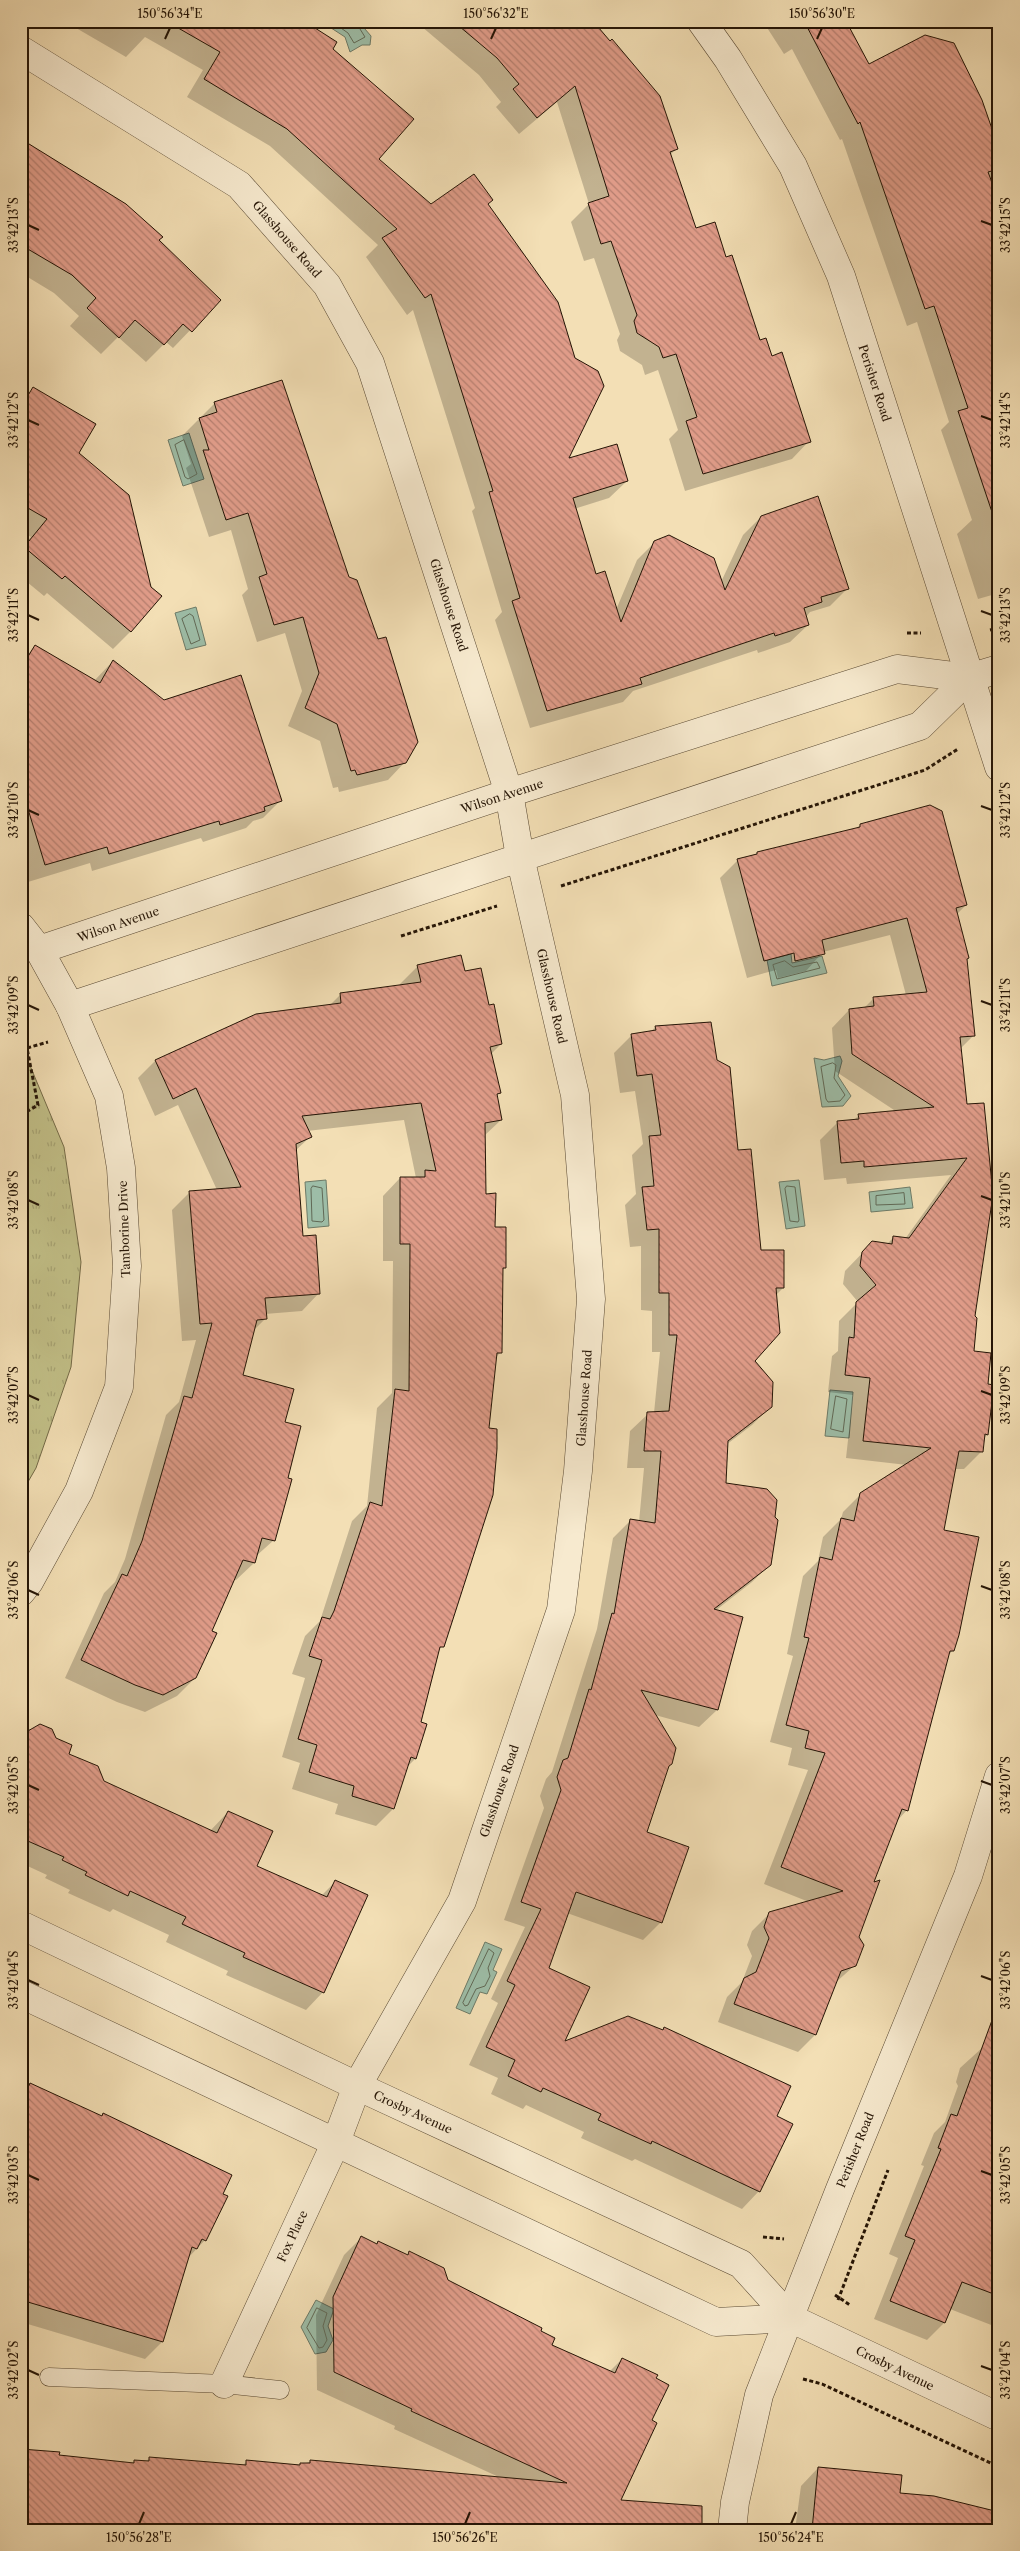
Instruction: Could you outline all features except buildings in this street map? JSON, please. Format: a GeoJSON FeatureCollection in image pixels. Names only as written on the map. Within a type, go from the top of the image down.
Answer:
{"type":"FeatureCollection","features":[{"type":"Feature","properties":{"kind":"street","name":"Perisher Road"},"geometry":{"type":"LineString","coordinates":[[701,21],[728,59],[793,166],[841,276],[999,767]]}},
{"type":"Feature","properties":{"kind":"street","name":"Glasshouse Road"},"geometry":{"type":"LineString","coordinates":[[21,50],[239,184],[327,285],[370,363],[509,793],[520,857],[575,1095],[591,1299],[578,1471],[561,1610],[462,1900],[358,2086]]}},
{"type":"Feature","properties":{"kind":"street","name":"Wilson Avenue"},"geometry":{"type":"LineString","coordinates":[[39,950],[509,793],[897,669],[969,678],[999,668]]}},
{"type":"Feature","properties":{"kind":"street","name":"Wilson Avenue"},"geometry":{"type":"LineString","coordinates":[[70,1006],[920,726],[969,678]]}},
{"type":"Feature","properties":{"kind":"street","name":"Tamborine Drive"},"geometry":{"type":"LineString","coordinates":[[21,927],[39,950],[70,1006],[108,1096],[121,1168],[127,1266],[119,1387],[79,1491],[29,1582],[21,1592]]}},
{"type":"Feature","properties":{"kind":"street","name":"Perisher Road"},"geometry":{"type":"LineString","coordinates":[[732,2530],[735,2502],[759,2395],[840,2189],[968,1876],[999,1776]]}},
{"type":"Feature","properties":{"kind":"street","name":"Crosby Avenue"},"geometry":{"type":"LineString","coordinates":[[21,1925],[358,2086],[741,2264],[790,2318],[999,2418]]}},
{"type":"Feature","properties":{"kind":"street","name":"Crosby Avenue"},"geometry":{"type":"LineString","coordinates":[[21,1994],[716,2322],[790,2318]]}},
{"type":"Feature","properties":{"kind":"street","name":"Fox Place"},"geometry":{"type":"LineString","coordinates":[[224,2384],[336,2142],[358,2086]]}},
{"type":"Feature","properties":{"kind":"lane"},"geometry":{"type":"LineString","coordinates":[[49,2377],[224,2384],[280,2390]]}},
{"type":"Feature","properties":{"kind":"path"},"geometry":{"type":"LineString","coordinates":[[21,1115],[38,1105],[27,1048],[36,1045]]}},
{"type":"Feature","properties":{"kind":"path"},"geometry":{"type":"LineString","coordinates":[[800,2388],[824,2334],[891,2162]]}},
{"type":"Feature","properties":{"kind":"path"},"geometry":{"type":"LineString","coordinates":[[770,2369],[822,2384],[999,2467]]}},
{"type":"Feature","properties":{"kind":"green space"},"geometry":{"type":"Polygon","coordinates":[[[21,1044],[64,1147],[81,1262],[71,1367],[36,1468],[21,1494],[21,1044]]]}},
{"type":"Feature","properties":{"kind":"water"},"geometry":{"type":"Polygon","coordinates":[[[327,21],[358,21],[371,36],[370,45],[362,45],[350,52],[345,37],[325,24],[327,21]]]}},
{"type":"Feature","properties":{"kind":"water"},"geometry":{"type":"Polygon","coordinates":[[[189,433],[204,479],[183,486],[168,440],[189,433]]]}},
{"type":"Feature","properties":{"kind":"water"},"geometry":{"type":"Polygon","coordinates":[[[196,607],[206,645],[186,650],[175,613],[196,607]]]}},
{"type":"Feature","properties":{"kind":"water"},"geometry":{"type":"Polygon","coordinates":[[[791,954],[792,963],[822,956],[827,973],[772,986],[767,960],[791,954]]]}},
{"type":"Feature","properties":{"kind":"water"},"geometry":{"type":"Polygon","coordinates":[[[840,1056],[842,1061],[838,1076],[851,1096],[843,1106],[822,1107],[814,1058],[824,1060],[840,1056]]]}},
{"type":"Feature","properties":{"kind":"water"},"geometry":{"type":"Polygon","coordinates":[[[326,1180],[329,1226],[308,1228],[305,1182],[326,1180]]]}},
{"type":"Feature","properties":{"kind":"water"},"geometry":{"type":"Polygon","coordinates":[[[799,1180],[805,1226],[786,1229],[779,1182],[799,1180]]]}},
{"type":"Feature","properties":{"kind":"water"},"geometry":{"type":"Polygon","coordinates":[[[910,1187],[913,1208],[871,1212],[869,1192],[910,1187]]]}},
{"type":"Feature","properties":{"kind":"water"},"geometry":{"type":"Polygon","coordinates":[[[830,1390],[853,1392],[849,1438],[825,1436],[830,1390]]]}},
{"type":"Feature","properties":{"kind":"water"},"geometry":{"type":"Polygon","coordinates":[[[485,1942],[502,1949],[493,1970],[497,1972],[487,1994],[480,1992],[470,2014],[456,2008],[485,1942]]]}},
{"type":"Feature","properties":{"kind":"water"},"geometry":{"type":"Polygon","coordinates":[[[316,2300],[334,2309],[328,2326],[333,2340],[326,2352],[315,2354],[301,2327],[316,2300]]]}}]}
